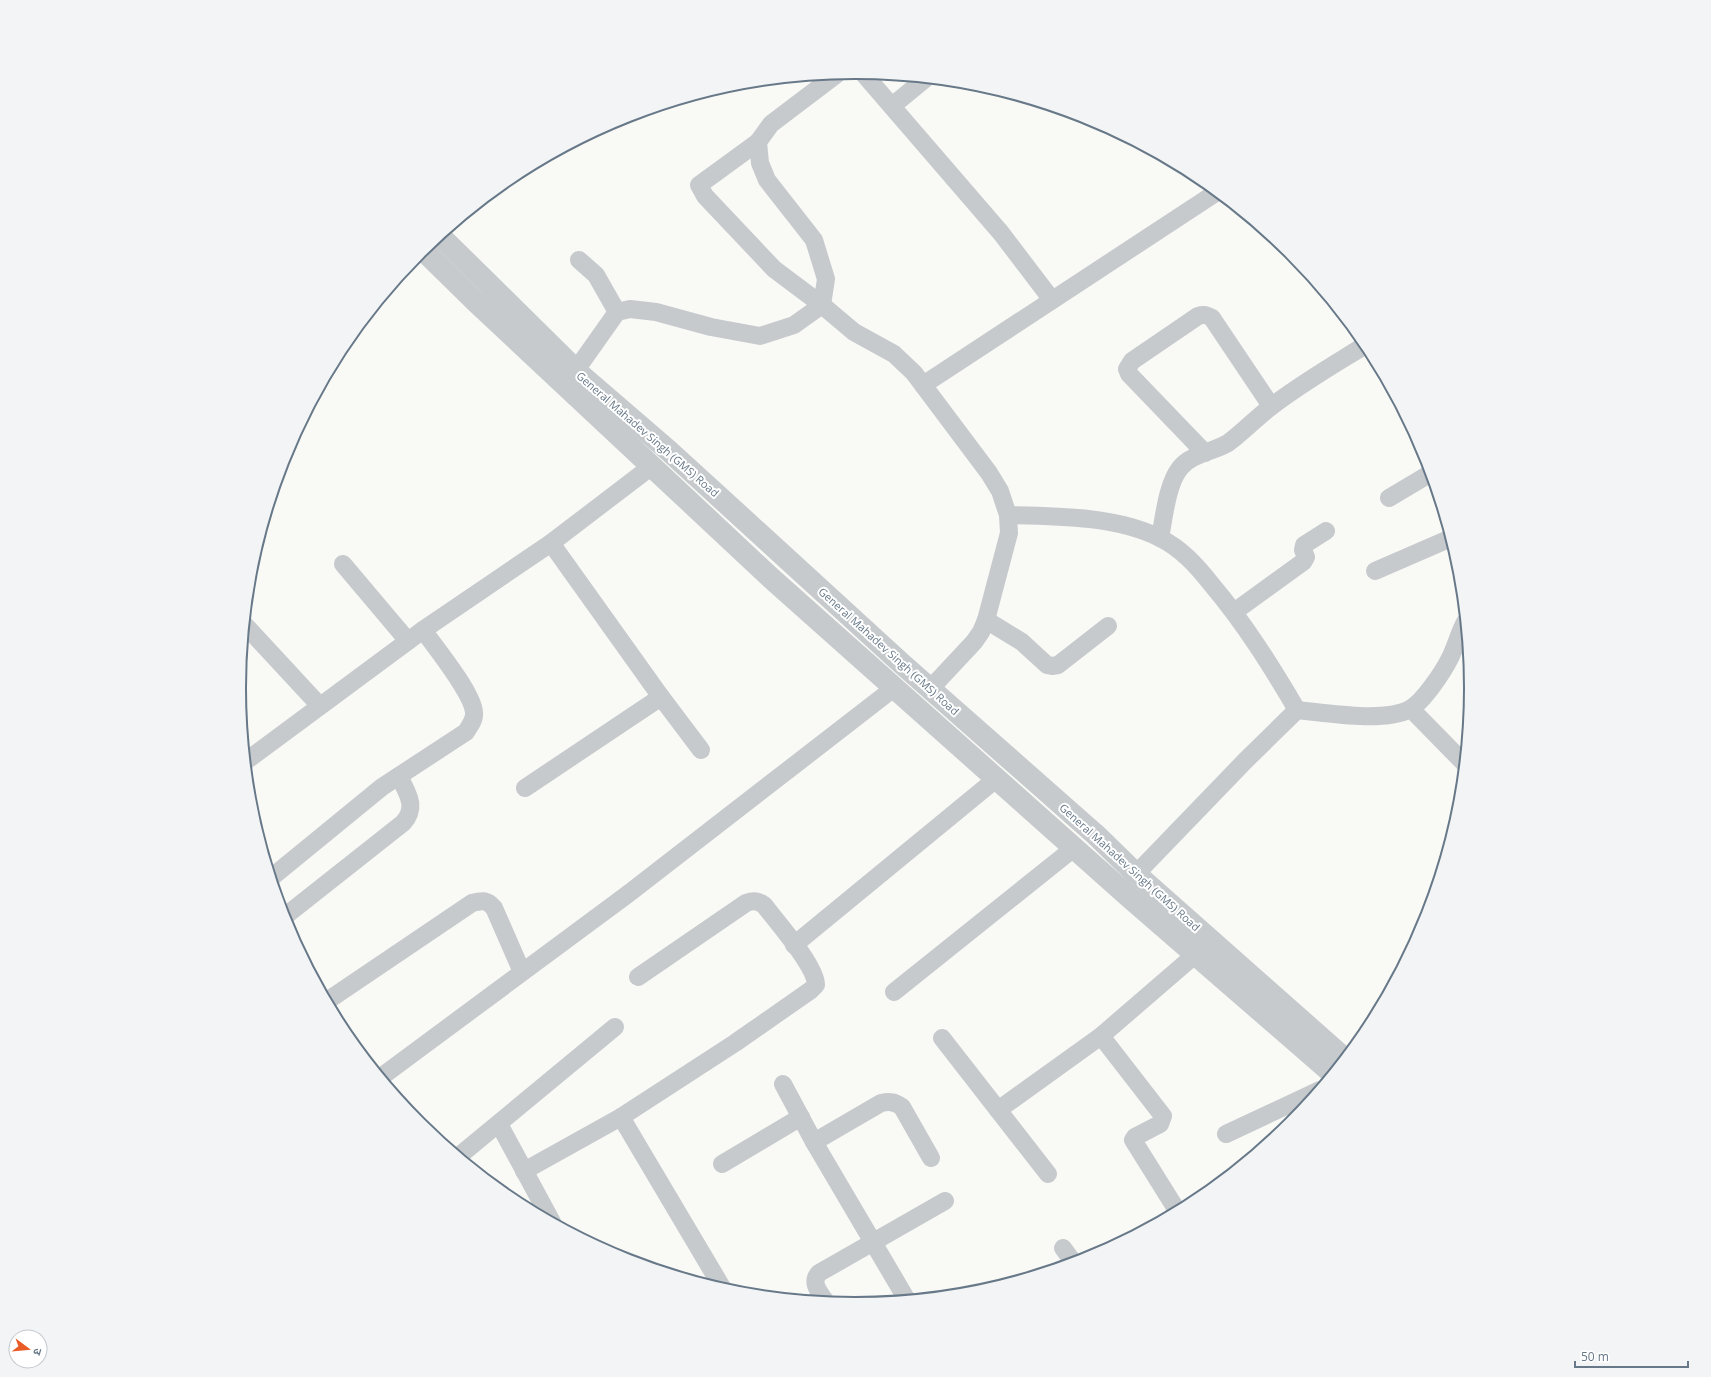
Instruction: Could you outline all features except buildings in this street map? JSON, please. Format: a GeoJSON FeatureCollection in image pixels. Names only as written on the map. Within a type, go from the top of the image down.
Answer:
{"type":"FeatureCollection","features":[{"type":"Feature","properties":{"kind":"street"},"geometry":{"type":"LineString","coordinates":[[869,79],[1001,234],[1052,300]]}},
{"type":"Feature","properties":{"kind":"street"},"geometry":{"type":"LineString","coordinates":[[830,80],[772,124],[758,142],[699,185],[705,196],[774,269],[822,305],[854,332],[894,354],[914,373],[989,473],[1000,491],[1008,515],[1009,533],[986,620],[981,632],[974,642],[931,688]]}},
{"type":"Feature","properties":{"kind":"street"},"geometry":{"type":"LineString","coordinates":[[892,106],[921,83]]}},
{"type":"Feature","properties":{"kind":"street"},"geometry":{"type":"LineString","coordinates":[[576,370],[617,312],[630,309],[656,312],[711,327],[760,336],[794,325],[822,305],[826,279],[814,240],[767,180],[760,163],[758,142]]}},
{"type":"Feature","properties":{"kind":"street"},"geometry":{"type":"LineString","coordinates":[[923,384],[1213,195]]}},
{"type":"Feature","properties":{"kind":"street","name":"General Mahadev Singh (GMS) Road"},"geometry":{"type":"LineString","coordinates":[[444,240],[576,370],[669,451],[901,663],[1096,835],[1136,874],[1342,1056]]}},
{"type":"Feature","properties":{"kind":"street"},"geometry":{"type":"LineString","coordinates":[[428,255],[475,301],[772,578],[1074,848],[1330,1071]]}},
{"type":"Feature","properties":{"kind":"street"},"geometry":{"type":"LineString","coordinates":[[579,260],[596,275],[617,312]]}},
{"type":"Feature","properties":{"kind":"street"},"geometry":{"type":"LineString","coordinates":[[1205,453],[1129,374],[1126,369],[1132,361],[1198,316],[1203,314],[1208,315],[1212,318],[1272,406]]}},
{"type":"Feature","properties":{"kind":"street"},"geometry":{"type":"LineString","coordinates":[[1160,538],[1174,477],[1180,467],[1192,458],[1218,448],[1229,441],[1272,406],[1361,348]]}},
{"type":"Feature","properties":{"kind":"street"},"geometry":{"type":"LineString","coordinates":[[250,758],[423,630],[551,543],[652,466]]}},
{"type":"Feature","properties":{"kind":"street"},"geometry":{"type":"LineString","coordinates":[[1390,498],[1427,476]]}},
{"type":"Feature","properties":{"kind":"street"},"geometry":{"type":"LineString","coordinates":[[1008,515],[1060,516],[1091,519],[1133,527],[1160,538],[1179,550],[1193,562],[1234,612],[1262,652],[1297,710]]}},
{"type":"Feature","properties":{"kind":"street"},"geometry":{"type":"LineString","coordinates":[[1234,612],[1303,562],[1306,557],[1303,550],[1304,545],[1326,531]]}},
{"type":"Feature","properties":{"kind":"street"},"geometry":{"type":"LineString","coordinates":[[1376,571],[1446,540]]}},
{"type":"Feature","properties":{"kind":"street"},"geometry":{"type":"LineString","coordinates":[[551,543],[661,697],[701,750]]}},
{"type":"Feature","properties":{"kind":"street"},"geometry":{"type":"LineString","coordinates":[[343,564],[408,641]]}},
{"type":"Feature","properties":{"kind":"street"},"geometry":{"type":"LineString","coordinates":[[986,620],[1022,642],[1033,650],[1042,661],[1052,666],[1058,665],[1108,626]]}},
{"type":"Feature","properties":{"kind":"street"},"geometry":{"type":"LineString","coordinates":[[249,629],[320,706]]}},
{"type":"Feature","properties":{"kind":"street"},"geometry":{"type":"LineString","coordinates":[[1136,874],[1244,761],[1297,710],[1370,716],[1391,715],[1410,709],[1424,696],[1438,678],[1449,659],[1462,629]]}},
{"type":"Feature","properties":{"kind":"street"},"geometry":{"type":"LineString","coordinates":[[275,874],[376,792],[466,732],[473,721],[474,712],[469,696],[423,630]]}},
{"type":"Feature","properties":{"kind":"street"},"geometry":{"type":"LineString","coordinates":[[385,1075],[628,894],[894,688]]}},
{"type":"Feature","properties":{"kind":"street"},"geometry":{"type":"LineString","coordinates":[[525,788],[661,697]]}},
{"type":"Feature","properties":{"kind":"street"},"geometry":{"type":"LineString","coordinates":[[1410,709],[1461,761]]}},
{"type":"Feature","properties":{"kind":"street"},"geometry":{"type":"LineString","coordinates":[[289,913],[403,823],[409,816],[411,804],[399,776]]}},
{"type":"Feature","properties":{"kind":"street"},"geometry":{"type":"LineString","coordinates":[[794,945],[996,779]]}},
{"type":"Feature","properties":{"kind":"street"},"geometry":{"type":"LineString","coordinates":[[894,992],[1074,848]]}},
{"type":"Feature","properties":{"kind":"street"},"geometry":{"type":"LineString","coordinates":[[331,998],[472,903],[482,900],[488,901],[494,908],[522,972]]}},
{"type":"Feature","properties":{"kind":"street"},"geometry":{"type":"LineString","coordinates":[[524,1171],[621,1117],[735,1043],[816,985],[816,978],[794,945],[764,905],[758,901],[746,903],[638,977]]}},
{"type":"Feature","properties":{"kind":"street"},"geometry":{"type":"LineString","coordinates":[[998,1110],[1101,1036],[1196,954]]}},
{"type":"Feature","properties":{"kind":"street"},"geometry":{"type":"LineString","coordinates":[[461,1153],[615,1027]]}},
{"type":"Feature","properties":{"kind":"street"},"geometry":{"type":"LineString","coordinates":[[1101,1036],[1163,1116],[1160,1124],[1135,1137],[1133,1140],[1175,1207]]}},
{"type":"Feature","properties":{"kind":"street"},"geometry":{"type":"LineString","coordinates":[[942,1038],[1048,1174]]}},
{"type":"Feature","properties":{"kind":"street"},"geometry":{"type":"LineString","coordinates":[[783,1084],[814,1142],[905,1296]]}},
{"type":"Feature","properties":{"kind":"street"},"geometry":{"type":"LineString","coordinates":[[1226,1134],[1309,1095]]}},
{"type":"Feature","properties":{"kind":"street"},"geometry":{"type":"LineString","coordinates":[[814,1142],[881,1103],[890,1101],[897,1103],[902,1107],[931,1158]]}},
{"type":"Feature","properties":{"kind":"street"},"geometry":{"type":"LineString","coordinates":[[621,1117],[718,1282]]}},
{"type":"Feature","properties":{"kind":"street"},"geometry":{"type":"LineString","coordinates":[[722,1164],[801,1117]]}},
{"type":"Feature","properties":{"kind":"street"},"geometry":{"type":"LineString","coordinates":[[498,1124],[548,1214]]}},
{"type":"Feature","properties":{"kind":"street"},"geometry":{"type":"LineString","coordinates":[[823,1297],[816,1288],[815,1277],[819,1273],[945,1201]]}},
{"type":"Feature","properties":{"kind":"street"},"geometry":{"type":"LineString","coordinates":[[1063,1248],[1071,1259]]}}]}
